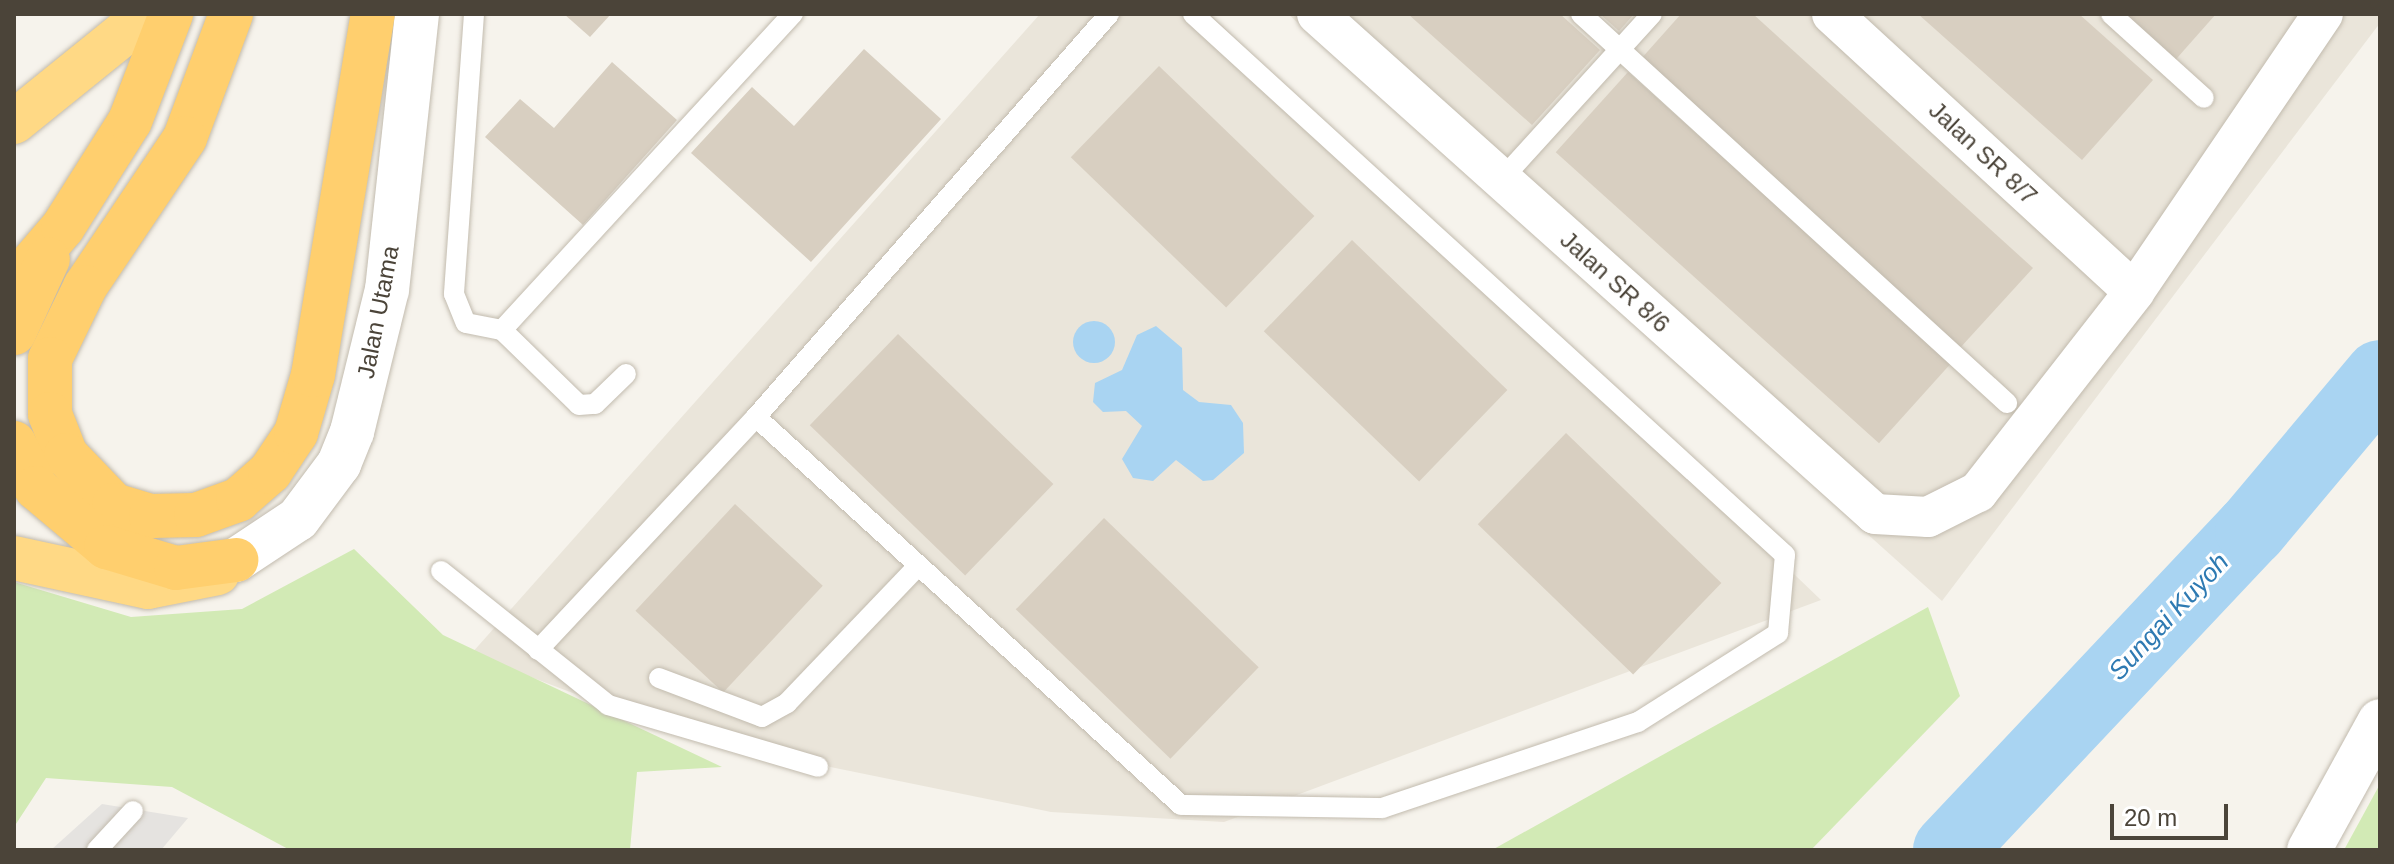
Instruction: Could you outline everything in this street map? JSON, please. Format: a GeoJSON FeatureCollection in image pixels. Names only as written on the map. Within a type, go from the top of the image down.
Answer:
{"type":"FeatureCollection","features":[{"type":"Feature","properties":{"kind":"highway"},"geometry":{"type":"LineString","coordinates":[[14,122],[148,14]]}},
{"type":"Feature","properties":{"kind":"highway"},"geometry":{"type":"LineString","coordinates":[[14,333],[63,227],[130,121],[171,14]]}},
{"type":"Feature","properties":{"kind":"highway"},"geometry":{"type":"LineString","coordinates":[[231,14],[185,138],[85,287],[50,359],[50,414],[66,455],[114,505],[151,516],[196,515],[238,500],[270,472],[296,433],[319,344],[373,14]]}},
{"type":"Feature","properties":{"kind":"highway"},"geometry":{"type":"LineString","coordinates":[[14,284],[63,227]]}},
{"type":"Feature","properties":{"kind":"highway"},"geometry":{"type":"LineString","coordinates":[[14,443],[36,488],[106,547],[176,568],[236,560]]}},
{"type":"Feature","properties":{"kind":"highway"},"geometry":{"type":"LineString","coordinates":[[14,558],[148,587],[203,579],[236,560]]}},
{"type":"Feature","properties":{"kind":"street","name":"Jalan Utama"},"geometry":{"type":"LineString","coordinates":[[236,560],[298,519],[339,464],[352,432],[387,290],[417,14]]}},
{"type":"Feature","properties":{"kind":"street","name":"Jalan SR 8/6"},"geometry":{"type":"LineString","coordinates":[[1317,14],[1875,514],[1928,517],[1978,492],[2134,292]]}},
{"type":"Feature","properties":{"kind":"street","name":"Jalan SR 8/7"},"geometry":{"type":"LineString","coordinates":[[1832,14],[2134,292]]}},
{"type":"Feature","properties":{"kind":"street"},"geometry":{"type":"LineString","coordinates":[[2134,292],[2323,14]]}},
{"type":"Feature","properties":{"kind":"street"},"geometry":{"type":"LineString","coordinates":[[2309,850],[2380,721]]}},
{"type":"Feature","properties":{"kind":"lane"},"geometry":{"type":"LineString","coordinates":[[474,14],[454,294],[466,323],[502,330],[579,405],[595,404],[626,374]]}},
{"type":"Feature","properties":{"kind":"lane"},"geometry":{"type":"LineString","coordinates":[[502,330],[793,14]]}},
{"type":"Feature","properties":{"kind":"lane"},"geometry":{"type":"LineString","coordinates":[[538,650],[756,417],[1109,14]]}},
{"type":"Feature","properties":{"kind":"lane"},"geometry":{"type":"LineString","coordinates":[[756,417],[1181,805],[1382,808],[1638,722],[1778,633],[1785,555],[1193,14]]}},
{"type":"Feature","properties":{"kind":"lane"},"geometry":{"type":"LineString","coordinates":[[1581,14],[2007,403]]}},
{"type":"Feature","properties":{"kind":"lane"},"geometry":{"type":"LineString","coordinates":[[1501,180],[1652,14]]}},
{"type":"Feature","properties":{"kind":"lane"},"geometry":{"type":"LineString","coordinates":[[2111,14],[2204,98]]}},
{"type":"Feature","properties":{"kind":"lane"},"geometry":{"type":"LineString","coordinates":[[659,678],[762,717],[787,703],[917,567]]}},
{"type":"Feature","properties":{"kind":"lane"},"geometry":{"type":"LineString","coordinates":[[441,571],[608,705],[818,767]]}},
{"type":"Feature","properties":{"kind":"lane"},"geometry":{"type":"LineString","coordinates":[[97,850],[133,811]]}},
{"type":"Feature","properties":{"kind":"shaded area"},"geometry":{"type":"Polygon","coordinates":[[[1040,14],[1210,14],[1821,600],[1224,822],[1051,812],[693,739],[471,654],[1040,14]]]}},
{"type":"Feature","properties":{"kind":"shaded area"},"geometry":{"type":"Polygon","coordinates":[[[1288,14],[2380,14],[2380,23],[1942,601],[1288,14]]]}},
{"type":"Feature","properties":{"kind":"shaded area"},"geometry":{"type":"Polygon","coordinates":[[[102,804],[188,818],[161,850],[51,850],[102,804]]]}},
{"type":"Feature","properties":{"kind":"green space"},"geometry":{"type":"Polygon","coordinates":[[[354,549],[443,635],[722,767],[637,772],[630,850],[290,850],[172,787],[46,778],[14,827],[14,582],[131,617],[242,609],[354,549]]]}},
{"type":"Feature","properties":{"kind":"green space"},"geometry":{"type":"Polygon","coordinates":[[[1928,607],[1960,696],[1811,850],[1492,850],[1928,607]]]}},
{"type":"Feature","properties":{"kind":"green space"},"geometry":{"type":"Polygon","coordinates":[[[2380,784],[2380,850],[2344,850],[2380,784]]]}},
{"type":"Feature","properties":{"kind":"water"},"geometry":{"type":"Polygon","coordinates":[[[1094,321],[1109,327],[1115,342],[1109,357],[1094,363],[1079,357],[1073,342],[1079,327],[1094,321]]]}},
{"type":"Feature","properties":{"kind":"water"},"geometry":{"type":"Polygon","coordinates":[[[1156,326],[1182,348],[1183,390],[1199,402],[1231,405],[1243,423],[1244,453],[1213,480],[1203,481],[1176,460],[1153,481],[1133,478],[1122,459],[1142,426],[1126,411],[1103,412],[1093,402],[1095,383],[1122,370],[1137,335],[1156,326]]]}},
{"type":"Feature","properties":{"kind":"building"},"geometry":{"type":"Polygon","coordinates":[[[564,14],[611,14],[590,37],[564,14]]]}},
{"type":"Feature","properties":{"kind":"building"},"geometry":{"type":"Polygon","coordinates":[[[1408,14],[1560,14],[1600,50],[1532,125],[1408,14]]]}},
{"type":"Feature","properties":{"kind":"building"},"geometry":{"type":"Polygon","coordinates":[[[1600,14],[1634,14],[1619,31],[1600,14]]]}},
{"type":"Feature","properties":{"kind":"building"},"geometry":{"type":"Polygon","coordinates":[[[1681,14],[1753,14],[2033,268],[1960,348],[1640,60],[1681,14]]]}},
{"type":"Feature","properties":{"kind":"building"},"geometry":{"type":"Polygon","coordinates":[[[1918,14],[2079,14],[2153,80],[2082,160],[1918,14]]]}},
{"type":"Feature","properties":{"kind":"building"},"geometry":{"type":"Polygon","coordinates":[[[2112,14],[2216,14],[2170,66],[2112,14]]]}},
{"type":"Feature","properties":{"kind":"building"},"geometry":{"type":"Polygon","coordinates":[[[864,49],[941,119],[811,262],[691,153],[752,87],[794,126],[864,49]]]}},
{"type":"Feature","properties":{"kind":"building"},"geometry":{"type":"Polygon","coordinates":[[[612,62],[677,120],[583,225],[485,137],[520,99],[554,128],[612,62]]]}},
{"type":"Feature","properties":{"kind":"building"},"geometry":{"type":"Polygon","coordinates":[[[1159,66],[1314,216],[1226,307],[1071,157],[1159,66]]]}},
{"type":"Feature","properties":{"kind":"building"},"geometry":{"type":"Polygon","coordinates":[[[1628,72],[1951,363],[1879,443],[1556,152],[1628,72]]]}},
{"type":"Feature","properties":{"kind":"building"},"geometry":{"type":"Polygon","coordinates":[[[1352,240],[1507,390],[1419,481],[1264,331],[1352,240]]]}},
{"type":"Feature","properties":{"kind":"building"},"geometry":{"type":"Polygon","coordinates":[[[898,334],[1053,484],[965,575],[810,425],[898,334]]]}},
{"type":"Feature","properties":{"kind":"building"},"geometry":{"type":"Polygon","coordinates":[[[1566,433],[1721,583],[1633,674],[1478,524],[1566,433]]]}},
{"type":"Feature","properties":{"kind":"building"},"geometry":{"type":"Polygon","coordinates":[[[735,504],[823,586],[723,693],[635,611],[735,504]]]}},
{"type":"Feature","properties":{"kind":"building"},"geometry":{"type":"Polygon","coordinates":[[[1104,518],[1259,667],[1170,759],[1016,609],[1104,518]]]}},
{"type":"Feature","properties":{"kind":"waterway","name":"Sungai Kuyoh"},"geometry":{"type":"LineString","coordinates":[[1949,850],[2251,530],[2380,376]]}}]}
